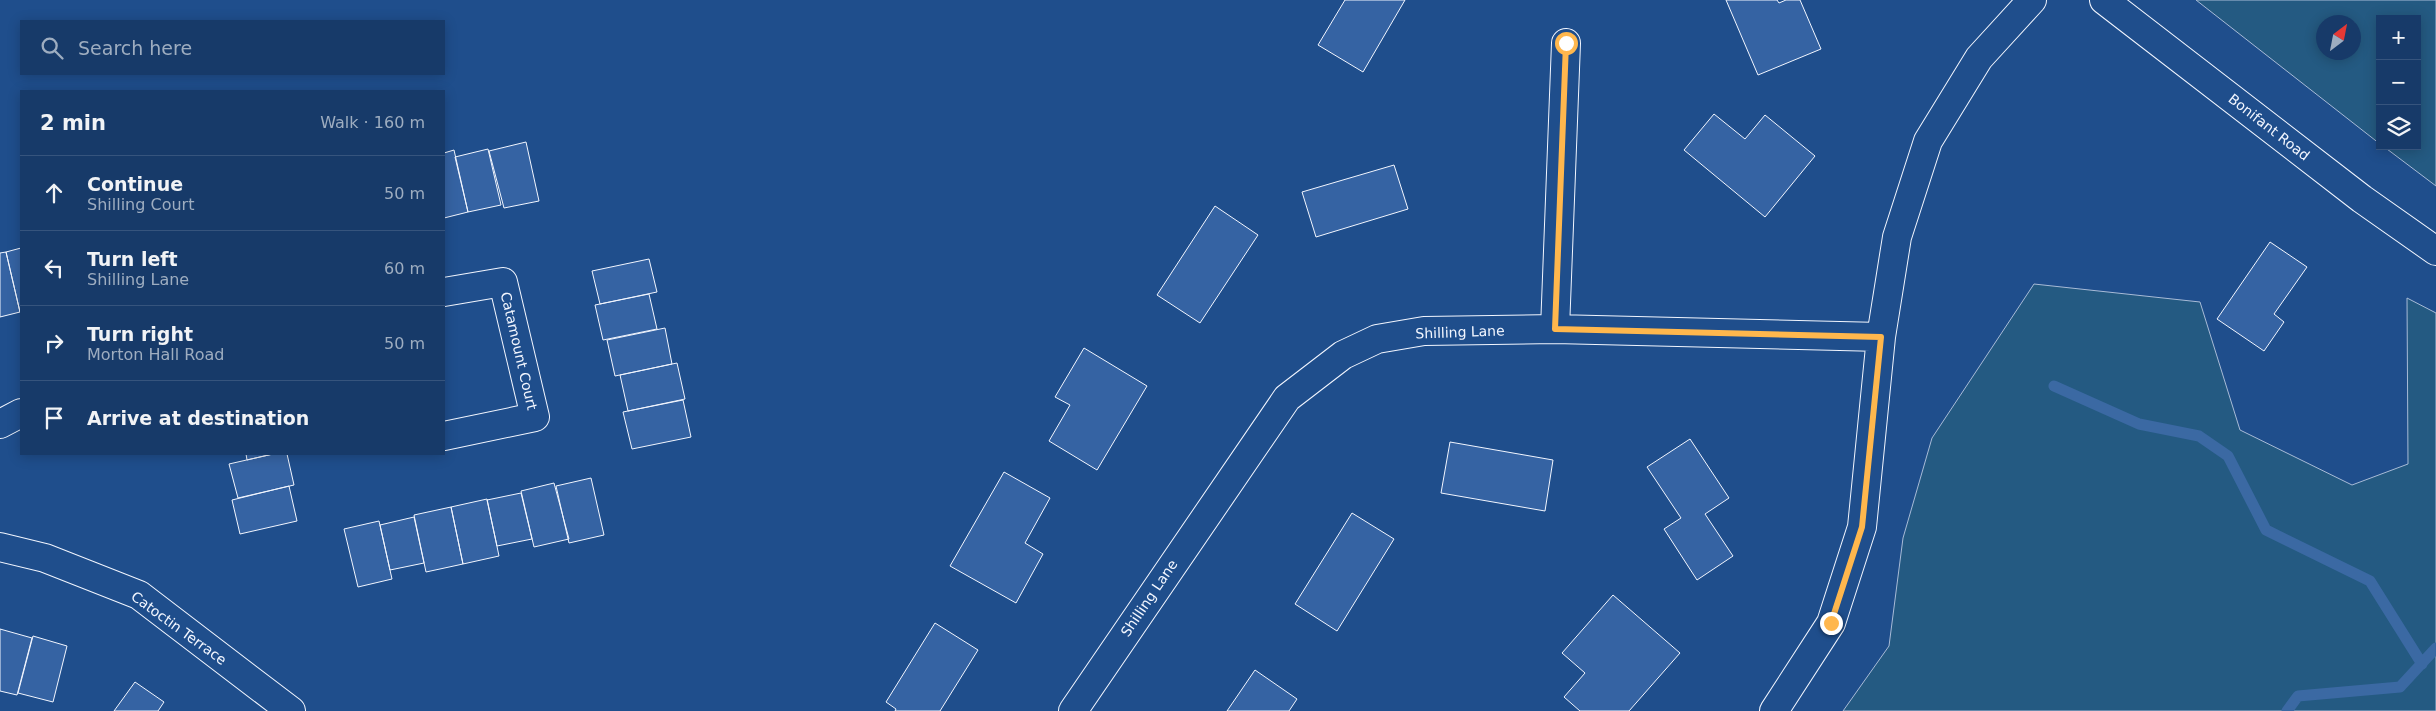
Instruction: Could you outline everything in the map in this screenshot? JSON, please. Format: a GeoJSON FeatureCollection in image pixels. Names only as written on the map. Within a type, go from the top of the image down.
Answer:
{"type":"FeatureCollection","features":[{"type":"Feature","properties":{"kind":"street"},"geometry":{"type":"LineString","coordinates":[[1774,711],[1831,623],[1862,527],[1881,337],[1897,237],[1928,141],[1980,58],[2032,0]]}},
{"type":"Feature","properties":{"kind":"street","name":"Bonifant Road"},"geometry":{"type":"LineString","coordinates":[[2104,0],[2362,200],[2436,251]]}},
{"type":"Feature","properties":{"kind":"street"},"geometry":{"type":"LineString","coordinates":[[1555,329],[1566,43]]}},
{"type":"Feature","properties":{"kind":"street","name":"Catamount Court"},"geometry":{"type":"LineString","coordinates":[[445,292],[502,282],[535,417],[445,436]]}},
{"type":"Feature","properties":{"kind":"street","name":"Shilling Lane"},"geometry":{"type":"LineString","coordinates":[[1073,711],[1287,398],[1342,355],[1377,339],[1424,331],[1555,329],[1881,337]]}},
{"type":"Feature","properties":{"kind":"street"},"geometry":{"type":"LineString","coordinates":[[0,424],[20,414]]}},
{"type":"Feature","properties":{"kind":"street","name":"Catoctin Terrace"},"geometry":{"type":"LineString","coordinates":[[0,547],[45,558],[139,595],[291,711]]}},
{"type":"Feature","properties":{"kind":"shaded area"},"geometry":{"type":"Polygon","coordinates":[[[2196,0],[2436,0],[2436,186],[2388,150],[2421,150],[2421,15],[2376,15],[2376,141],[2196,0]]]}},
{"type":"Feature","properties":{"kind":"shaded area"},"geometry":{"type":"Polygon","coordinates":[[[2034,284],[2200,302],[2240,430],[2352,485],[2408,464],[2407,298],[2436,313],[2436,711],[1843,711],[1889,646],[1903,538],[1932,438],[2034,284]]]}},
{"type":"Feature","properties":{"kind":"building"},"geometry":{"type":"Polygon","coordinates":[[[1345,0],[1405,0],[1363,72],[1318,45],[1345,0]]]}},
{"type":"Feature","properties":{"kind":"building"},"geometry":{"type":"Polygon","coordinates":[[[1726,0],[1777,0],[1779,3],[1786,0],[1800,0],[1821,49],[1758,75],[1726,0]]]}},
{"type":"Feature","properties":{"kind":"building"},"geometry":{"type":"Polygon","coordinates":[[[1714,114],[1745,139],[1765,115],[1815,156],[1765,217],[1684,150],[1714,114]]]}},
{"type":"Feature","properties":{"kind":"building"},"geometry":{"type":"Polygon","coordinates":[[[526,142],[539,201],[504,208],[489,151],[526,142]]]}},
{"type":"Feature","properties":{"kind":"building"},"geometry":{"type":"Polygon","coordinates":[[[488,149],[501,205],[468,212],[455,157],[488,149]]]}},
{"type":"Feature","properties":{"kind":"building"},"geometry":{"type":"Polygon","coordinates":[[[454,150],[468,212],[445,218],[445,153],[454,150]]]}},
{"type":"Feature","properties":{"kind":"building"},"geometry":{"type":"Polygon","coordinates":[[[1394,165],[1408,209],[1316,237],[1302,192],[1394,165]]]}},
{"type":"Feature","properties":{"kind":"building"},"geometry":{"type":"Polygon","coordinates":[[[1215,206],[1258,235],[1200,323],[1157,295],[1215,206]]]}},
{"type":"Feature","properties":{"kind":"building"},"geometry":{"type":"Polygon","coordinates":[[[2270,242],[2307,267],[2274,314],[2284,322],[2264,351],[2217,319],[2270,242]]]}},
{"type":"Feature","properties":{"kind":"building"},"geometry":{"type":"Polygon","coordinates":[[[20,248],[20,312],[6,252],[20,248]]]}},
{"type":"Feature","properties":{"kind":"building"},"geometry":{"type":"Polygon","coordinates":[[[6,252],[20,312],[0,317],[0,253],[6,252]]]}},
{"type":"Feature","properties":{"kind":"building"},"geometry":{"type":"Polygon","coordinates":[[[649,259],[657,292],[600,304],[592,271],[649,259]]]}},
{"type":"Feature","properties":{"kind":"building"},"geometry":{"type":"Polygon","coordinates":[[[649,294],[657,329],[603,340],[595,305],[649,294]]]}},
{"type":"Feature","properties":{"kind":"building"},"geometry":{"type":"Polygon","coordinates":[[[665,328],[672,364],[615,376],[607,340],[665,328]]]}},
{"type":"Feature","properties":{"kind":"building"},"geometry":{"type":"Polygon","coordinates":[[[1084,348],[1147,386],[1097,470],[1049,441],[1070,405],[1055,397],[1084,348]]]}},
{"type":"Feature","properties":{"kind":"building"},"geometry":{"type":"Polygon","coordinates":[[[677,363],[685,399],[628,411],[620,375],[677,363]]]}},
{"type":"Feature","properties":{"kind":"building"},"geometry":{"type":"Polygon","coordinates":[[[683,400],[691,437],[632,449],[623,412],[683,400]]]}},
{"type":"Feature","properties":{"kind":"building"},"geometry":{"type":"Polygon","coordinates":[[[1690,439],[1729,498],[1705,514],[1733,556],[1697,580],[1664,529],[1681,518],[1647,467],[1690,439]]]}},
{"type":"Feature","properties":{"kind":"building"},"geometry":{"type":"Polygon","coordinates":[[[1450,442],[1553,460],[1545,511],[1441,493],[1450,442]]]}},
{"type":"Feature","properties":{"kind":"building"},"geometry":{"type":"Polygon","coordinates":[[[246,455],[269,455],[247,460],[246,455]]]}},
{"type":"Feature","properties":{"kind":"building"},"geometry":{"type":"Polygon","coordinates":[[[269,455],[287,455],[294,485],[238,498],[229,464],[269,455]]]}},
{"type":"Feature","properties":{"kind":"building"},"geometry":{"type":"Polygon","coordinates":[[[1004,472],[1050,498],[1025,543],[1043,554],[1016,603],[950,566],[1004,472]]]}},
{"type":"Feature","properties":{"kind":"building"},"geometry":{"type":"Polygon","coordinates":[[[591,478],[604,535],[569,543],[556,486],[591,478]]]}},
{"type":"Feature","properties":{"kind":"building"},"geometry":{"type":"Polygon","coordinates":[[[554,483],[569,539],[534,547],[521,491],[554,483]]]}},
{"type":"Feature","properties":{"kind":"building"},"geometry":{"type":"Polygon","coordinates":[[[289,486],[297,521],[240,534],[232,500],[289,486]]]}},
{"type":"Feature","properties":{"kind":"building"},"geometry":{"type":"Polygon","coordinates":[[[521,493],[532,539],[497,546],[487,500],[521,493]]]}},
{"type":"Feature","properties":{"kind":"building"},"geometry":{"type":"Polygon","coordinates":[[[487,499],[499,556],[463,564],[451,507],[487,499]]]}},
{"type":"Feature","properties":{"kind":"building"},"geometry":{"type":"Polygon","coordinates":[[[451,507],[463,564],[426,572],[414,515],[451,507]]]}},
{"type":"Feature","properties":{"kind":"building"},"geometry":{"type":"Polygon","coordinates":[[[1352,513],[1394,539],[1337,631],[1295,604],[1352,513]]]}},
{"type":"Feature","properties":{"kind":"building"},"geometry":{"type":"Polygon","coordinates":[[[414,517],[424,563],[390,570],[380,525],[414,517]]]}},
{"type":"Feature","properties":{"kind":"building"},"geometry":{"type":"Polygon","coordinates":[[[379,521],[392,579],[358,587],[344,529],[379,521]]]}},
{"type":"Feature","properties":{"kind":"building"},"geometry":{"type":"Polygon","coordinates":[[[1613,595],[1680,653],[1629,711],[1580,711],[1564,697],[1585,673],[1562,653],[1613,595]]]}},
{"type":"Feature","properties":{"kind":"building"},"geometry":{"type":"Polygon","coordinates":[[[935,623],[978,650],[940,711],[895,711],[896,709],[886,702],[935,623]]]}},
{"type":"Feature","properties":{"kind":"building"},"geometry":{"type":"Polygon","coordinates":[[[0,629],[32,638],[17,695],[0,691],[0,629]]]}},
{"type":"Feature","properties":{"kind":"building"},"geometry":{"type":"Polygon","coordinates":[[[33,636],[67,646],[53,702],[18,693],[33,636]]]}},
{"type":"Feature","properties":{"kind":"building"},"geometry":{"type":"Polygon","coordinates":[[[1255,670],[1297,699],[1289,711],[1227,711],[1255,670]]]}},
{"type":"Feature","properties":{"kind":"building"},"geometry":{"type":"Polygon","coordinates":[[[135,682],[164,702],[158,711],[114,711],[135,682]]]}},
{"type":"Feature","properties":{"kind":"waterway"},"geometry":{"type":"LineString","coordinates":[[2054,386],[2139,424],[2199,436],[2228,456],[2266,530],[2370,581],[2422,664]]}},
{"type":"Feature","properties":{"kind":"waterway"},"geometry":{"type":"LineString","coordinates":[[2287,711],[2298,696],[2400,687],[2436,648]]}},
{"type":"Feature","properties":{"kind":"route"},"geometry":{"type":"LineString","coordinates":[[1566,43],[1555,329],[1881,337],[1862,527],[1831,623]]}}]}
